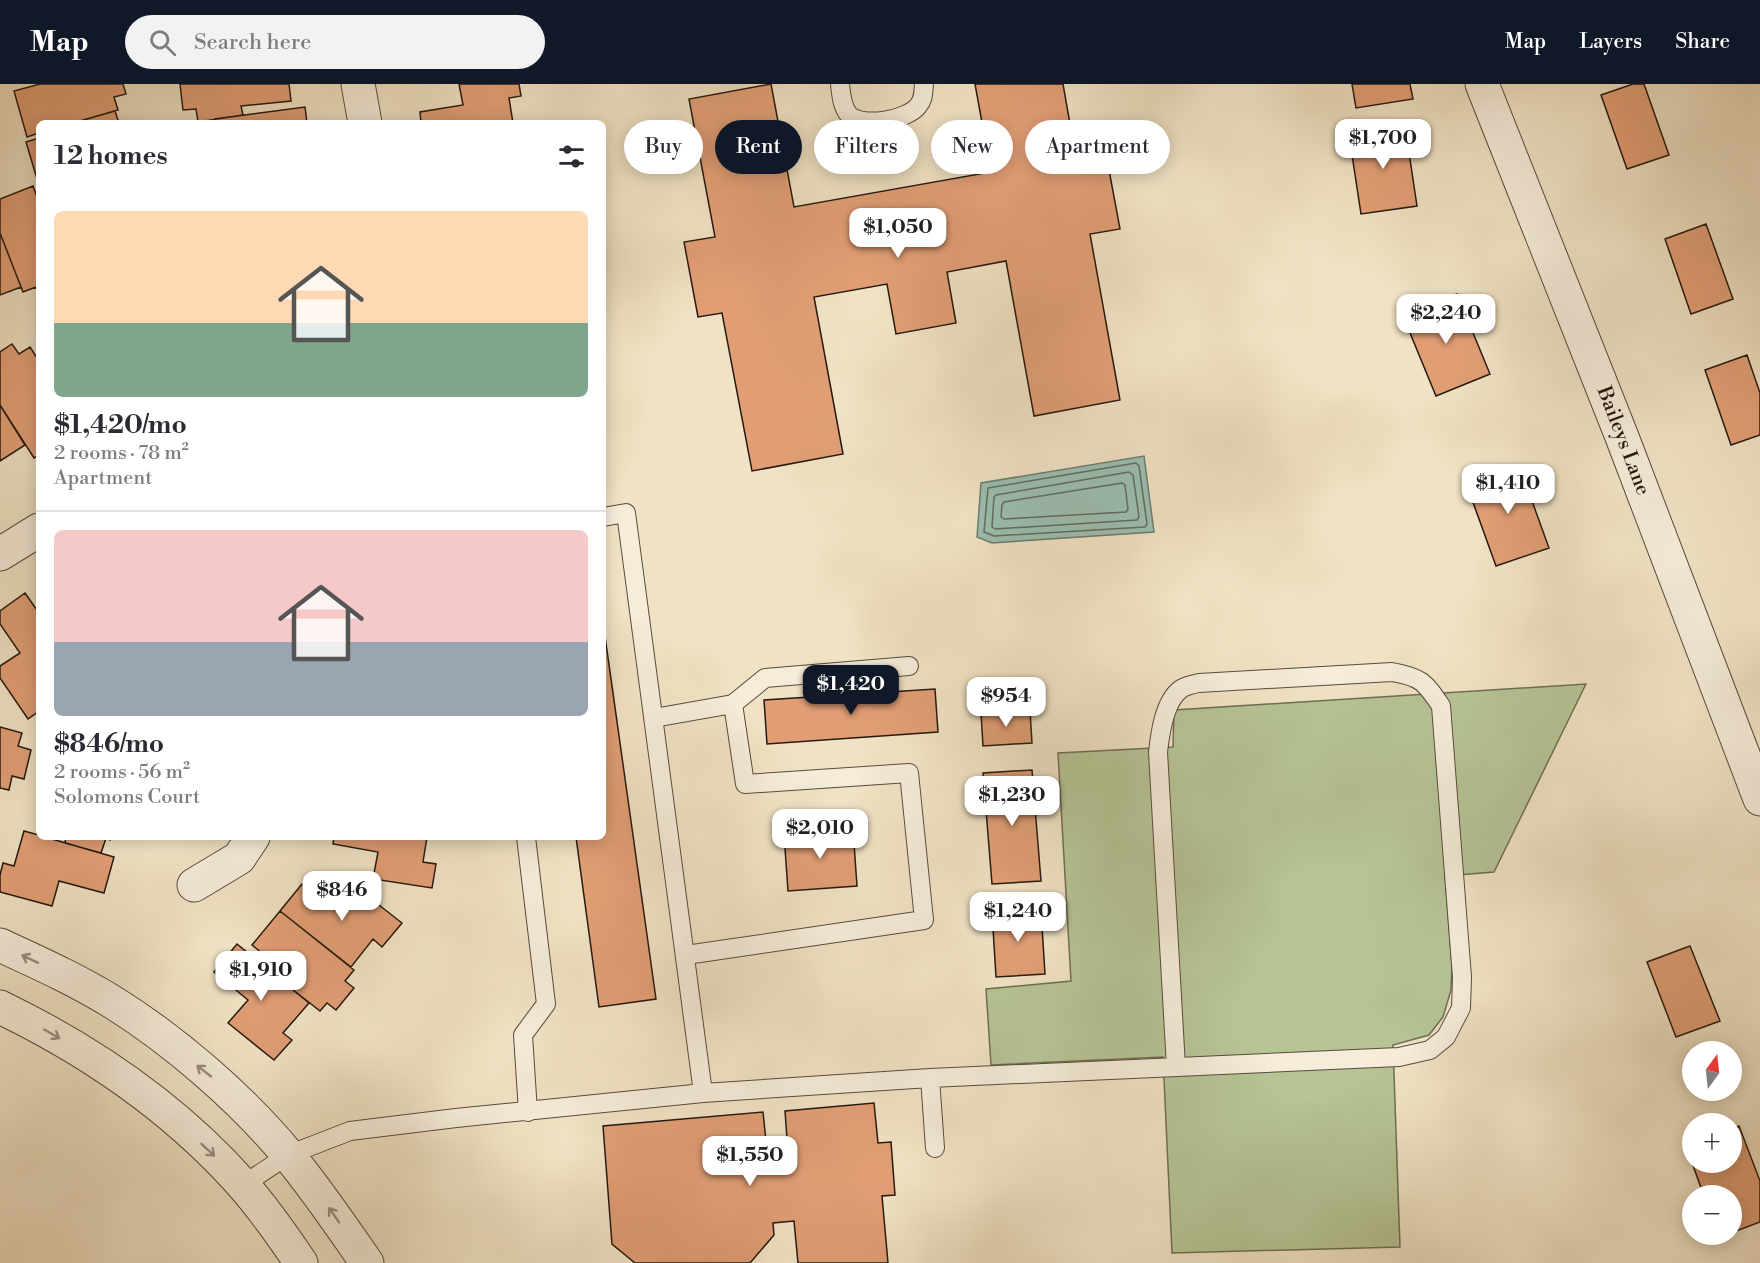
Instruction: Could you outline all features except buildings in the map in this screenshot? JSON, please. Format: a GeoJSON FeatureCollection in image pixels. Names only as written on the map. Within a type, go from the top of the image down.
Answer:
{"type":"FeatureCollection","features":[{"type":"Feature","properties":{"kind":"street"},"geometry":{"type":"LineString","coordinates":[[358,84],[364,120]]}},
{"type":"Feature","properties":{"kind":"street","name":"Baileys Lane"},"geometry":{"type":"LineString","coordinates":[[1482,84],[1622,437],[1760,799]]}},
{"type":"Feature","properties":{"kind":"street"},"geometry":{"type":"LineString","coordinates":[[0,554],[36,532]]}},
{"type":"Feature","properties":{"kind":"street"},"geometry":{"type":"LineString","coordinates":[[194,885],[238,858],[251,840]]}},
{"type":"Feature","properties":{"kind":"street"},"geometry":{"type":"LineString","coordinates":[[0,945],[60,973],[115,1004],[215,1079],[288,1155],[325,1201],[367,1263]]}},
{"type":"Feature","properties":{"kind":"street"},"geometry":{"type":"LineString","coordinates":[[0,1007],[86,1053],[174,1119],[243,1185],[301,1263]]}},
{"type":"Feature","properties":{"kind":"lane"},"geometry":{"type":"LineString","coordinates":[[840,84],[843,105],[849,115],[871,123],[906,115],[917,108],[923,98],[924,84]]}},
{"type":"Feature","properties":{"kind":"lane"},"geometry":{"type":"LineString","coordinates":[[606,516],[626,513],[703,1094]]}},
{"type":"Feature","properties":{"kind":"lane"},"geometry":{"type":"LineString","coordinates":[[654,718],[733,704],[765,678],[909,666]]}},
{"type":"Feature","properties":{"kind":"lane"},"geometry":{"type":"LineString","coordinates":[[243,1185],[288,1155],[350,1131],[456,1118],[703,1094],[930,1078],[1176,1067],[1399,1057],[1430,1050],[1446,1037],[1461,1008],[1462,977],[1441,706],[1430,689],[1415,676],[1392,672],[1199,683],[1180,689],[1168,706],[1160,727],[1158,752],[1176,1067]]}},
{"type":"Feature","properties":{"kind":"lane"},"geometry":{"type":"LineString","coordinates":[[686,955],[924,920],[909,773],[745,784],[733,704]]}},
{"type":"Feature","properties":{"kind":"lane"},"geometry":{"type":"LineString","coordinates":[[526,840],[546,1004],[523,1035],[528,1112]]}},
{"type":"Feature","properties":{"kind":"lane"},"geometry":{"type":"LineString","coordinates":[[930,1078],[935,1148]]}},
{"type":"Feature","properties":{"kind":"green space"},"geometry":{"type":"Polygon","coordinates":[[[1586,684],[1494,872],[1445,876],[1452,966],[1451,990],[1443,1017],[1429,1035],[1393,1045],[1400,1247],[1172,1253],[1163,1057],[991,1065],[986,989],[1071,981],[1058,753],[1173,747],[1174,710],[1586,684]]]}},
{"type":"Feature","properties":{"kind":"water"},"geometry":{"type":"Polygon","coordinates":[[[1144,456],[1154,532],[992,543],[977,537],[981,483],[1144,456]]]}}]}
